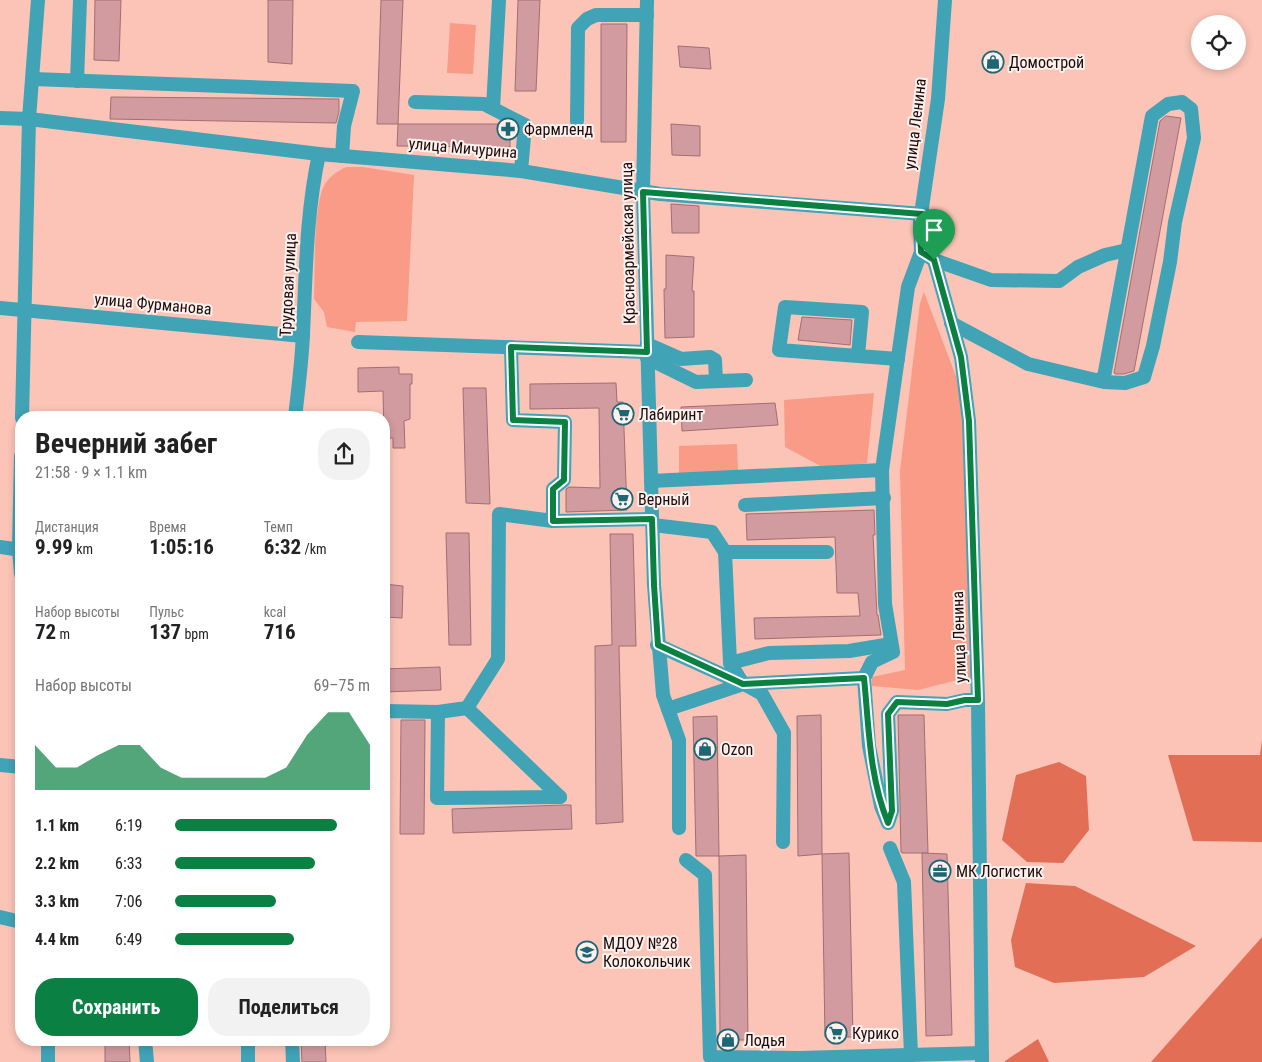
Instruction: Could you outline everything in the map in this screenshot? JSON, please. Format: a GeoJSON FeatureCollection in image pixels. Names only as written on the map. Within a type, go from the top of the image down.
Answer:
{"type":"FeatureCollection","features":[{"type":"Feature","properties":{"kind":"street"},"geometry":{"type":"LineString","coordinates":[[22,411],[29,119],[38,0]]}},
{"type":"Feature","properties":{"kind":"street"},"geometry":{"type":"LineString","coordinates":[[77,81],[80,0]]}},
{"type":"Feature","properties":{"kind":"street"},"geometry":{"type":"LineString","coordinates":[[493,108],[499,0]]}},
{"type":"Feature","properties":{"kind":"street","name":"Красноармейская улица"},"geometry":{"type":"LineString","coordinates":[[647,0],[643,192],[654,585],[663,695],[680,740],[679,828]]}},
{"type":"Feature","properties":{"kind":"street","name":"улица Ленина"},"geometry":{"type":"LineString","coordinates":[[892,644],[885,604],[882,470],[908,287],[921,252],[920,221],[938,99],[945,0]]}},
{"type":"Feature","properties":{"kind":"street"},"geometry":{"type":"LineString","coordinates":[[577,120],[578,28],[587,19],[596,15],[647,15]]}},
{"type":"Feature","properties":{"kind":"street"},"geometry":{"type":"LineString","coordinates":[[33,79],[353,91],[344,126],[342,156]]}},
{"type":"Feature","properties":{"kind":"street"},"geometry":{"type":"LineString","coordinates":[[415,102],[484,104],[525,125],[521,171]]}},
{"type":"Feature","properties":{"kind":"street"},"geometry":{"type":"LineString","coordinates":[[951,323],[1028,364],[1098,380],[1125,384],[1144,377],[1155,336],[1170,262],[1175,222],[1194,138],[1191,109],[1182,102],[1168,104],[1152,116],[1104,376],[1098,380]]}},
{"type":"Feature","properties":{"kind":"street","name":"улица Мичурина"},"geometry":{"type":"LineString","coordinates":[[0,118],[29,119],[318,154],[521,171],[643,192],[922,214]]}},
{"type":"Feature","properties":{"kind":"street","name":"Трудовая улица"},"geometry":{"type":"LineString","coordinates":[[297,411],[303,336],[306,248],[311,190],[318,154]]}},
{"type":"Feature","properties":{"kind":"street"},"geometry":{"type":"LineString","coordinates":[[921,252],[934,260],[991,280],[1059,282],[1078,267],[1105,255],[1127,250]]}},
{"type":"Feature","properties":{"kind":"street","name":"улица Ленина"},"geometry":{"type":"LineString","coordinates":[[934,260],[961,357],[969,421],[978,700],[982,1058]]}},
{"type":"Feature","properties":{"kind":"street"},"geometry":{"type":"LineString","coordinates":[[858,355],[862,312],[785,307],[779,350],[898,359]]}},
{"type":"Feature","properties":{"kind":"street","name":"улица Фурманова"},"geometry":{"type":"LineString","coordinates":[[0,308],[303,336]]}},
{"type":"Feature","properties":{"kind":"street"},"geometry":{"type":"LineString","coordinates":[[358,342],[647,351],[681,359],[710,357],[715,360],[716,381]]}},
{"type":"Feature","properties":{"kind":"street"},"geometry":{"type":"LineString","coordinates":[[511,347],[513,420],[565,422],[564,480],[553,489],[553,521]]}},
{"type":"Feature","properties":{"kind":"street"},"geometry":{"type":"LineString","coordinates":[[647,351],[696,382],[746,380]]}},
{"type":"Feature","properties":{"kind":"street"},"geometry":{"type":"LineString","coordinates":[[651,482],[882,470]]}},
{"type":"Feature","properties":{"kind":"street"},"geometry":{"type":"LineString","coordinates":[[745,505],[884,498]]}},
{"type":"Feature","properties":{"kind":"street"},"geometry":{"type":"LineString","coordinates":[[390,711],[438,712],[467,708],[498,659],[499,514],[553,521],[652,522],[712,532],[725,552],[730,663],[743,684]]}},
{"type":"Feature","properties":{"kind":"street"},"geometry":{"type":"LineString","coordinates":[[0,547],[15,548]]}},
{"type":"Feature","properties":{"kind":"street"},"geometry":{"type":"LineString","coordinates":[[725,552],[827,552]]}},
{"type":"Feature","properties":{"kind":"street"},"geometry":{"type":"LineString","coordinates":[[730,663],[769,653],[849,651],[892,644],[893,652],[872,662],[864,678],[869,746],[881,806],[888,823],[892,811],[888,714],[897,702],[947,704],[965,700],[978,700]]}},
{"type":"Feature","properties":{"kind":"street"},"geometry":{"type":"LineString","coordinates":[[658,645],[762,694],[784,733],[783,842]]}},
{"type":"Feature","properties":{"kind":"street"},"geometry":{"type":"LineString","coordinates":[[668,709],[743,684],[864,678]]}},
{"type":"Feature","properties":{"kind":"street"},"geometry":{"type":"LineString","coordinates":[[438,712],[437,798],[560,797],[467,708]]}},
{"type":"Feature","properties":{"kind":"street"},"geometry":{"type":"LineString","coordinates":[[0,765],[15,766]]}},
{"type":"Feature","properties":{"kind":"street"},"geometry":{"type":"LineString","coordinates":[[890,848],[904,882],[911,1055]]}},
{"type":"Feature","properties":{"kind":"street"},"geometry":{"type":"LineString","coordinates":[[686,860],[705,875],[710,1056],[799,1060],[911,1055],[982,1058]]}},
{"type":"Feature","properties":{"kind":"street"},"geometry":{"type":"LineString","coordinates":[[0,917],[15,921]]}},
{"type":"Feature","properties":{"kind":"street"},"geometry":{"type":"LineString","coordinates":[[48,1046],[48,1062]]}},
{"type":"Feature","properties":{"kind":"street"},"geometry":{"type":"LineString","coordinates":[[146,1046],[147,1062]]}},
{"type":"Feature","properties":{"kind":"street"},"geometry":{"type":"LineString","coordinates":[[248,1046],[248,1062]]}},
{"type":"Feature","properties":{"kind":"street"},"geometry":{"type":"LineString","coordinates":[[292,1046],[293,1062]]}},
{"type":"Feature","properties":{"kind":"shaded area"},"geometry":{"type":"Polygon","coordinates":[[[450,23],[476,25],[473,74],[447,73],[450,23]]]}},
{"type":"Feature","properties":{"kind":"shaded area"},"geometry":{"type":"Polygon","coordinates":[[[346,167],[363,167],[414,175],[407,321],[356,322],[355,332],[327,327],[324,312],[314,299],[318,206],[321,193],[329,179],[346,167]]]}},
{"type":"Feature","properties":{"kind":"shaded area"},"geometry":{"type":"Polygon","coordinates":[[[924,292],[957,379],[963,412],[970,677],[918,690],[872,686],[872,677],[905,670],[900,471],[920,303],[924,292]]]}},
{"type":"Feature","properties":{"kind":"shaded area"},"geometry":{"type":"Polygon","coordinates":[[[874,393],[867,463],[826,469],[785,447],[784,400],[874,393]]]}},
{"type":"Feature","properties":{"kind":"shaded area"},"geometry":{"type":"Polygon","coordinates":[[[737,444],[738,472],[679,475],[679,446],[737,444]]]}},
{"type":"Feature","properties":{"kind":"shaded area"},"geometry":{"type":"Polygon","coordinates":[[[1262,740],[1262,842],[1193,841],[1168,755],[1260,755],[1262,740]]]}},
{"type":"Feature","properties":{"kind":"shaded area"},"geometry":{"type":"Polygon","coordinates":[[[1059,762],[1086,776],[1089,830],[1063,863],[1027,862],[1002,840],[1016,775],[1059,762]]]}},
{"type":"Feature","properties":{"kind":"shaded area"},"geometry":{"type":"Polygon","coordinates":[[[1026,883],[1075,886],[1196,946],[1144,977],[1054,983],[1015,967],[1011,940],[1026,883]]]}},
{"type":"Feature","properties":{"kind":"shaded area"},"geometry":{"type":"Polygon","coordinates":[[[1262,937],[1262,1062],[1151,1062],[1262,937]]]}},
{"type":"Feature","properties":{"kind":"shaded area"},"geometry":{"type":"Polygon","coordinates":[[[1038,1039],[1049,1062],[1005,1062],[1005,1061],[1038,1039]]]}},
{"type":"Feature","properties":{"kind":"building"},"geometry":{"type":"Polygon","coordinates":[[[95,0],[121,0],[119,61],[94,60],[95,0]]]}},
{"type":"Feature","properties":{"kind":"building"},"geometry":{"type":"Polygon","coordinates":[[[268,0],[293,0],[292,64],[268,62],[268,0]]]}},
{"type":"Feature","properties":{"kind":"building"},"geometry":{"type":"Polygon","coordinates":[[[381,0],[403,0],[398,124],[377,124],[381,0]]]}},
{"type":"Feature","properties":{"kind":"building"},"geometry":{"type":"Polygon","coordinates":[[[518,0],[540,0],[536,91],[515,91],[518,0]]]}},
{"type":"Feature","properties":{"kind":"building"},"geometry":{"type":"Polygon","coordinates":[[[601,24],[627,24],[626,142],[601,142],[601,24]]]}},
{"type":"Feature","properties":{"kind":"building"},"geometry":{"type":"Polygon","coordinates":[[[678,46],[709,48],[711,69],[680,67],[678,46]]]}},
{"type":"Feature","properties":{"kind":"building"},"geometry":{"type":"Polygon","coordinates":[[[111,97],[339,99],[339,112],[336,123],[110,119],[111,97]]]}},
{"type":"Feature","properties":{"kind":"building"},"geometry":{"type":"Polygon","coordinates":[[[1166,116],[1181,118],[1134,371],[1116,374],[1114,373],[1160,121],[1166,116]]]}},
{"type":"Feature","properties":{"kind":"building"},"geometry":{"type":"Polygon","coordinates":[[[398,124],[504,124],[510,127],[510,147],[397,146],[398,124]]]}},
{"type":"Feature","properties":{"kind":"building"},"geometry":{"type":"Polygon","coordinates":[[[671,124],[700,126],[700,156],[672,155],[671,124]]]}},
{"type":"Feature","properties":{"kind":"building"},"geometry":{"type":"Polygon","coordinates":[[[671,204],[699,206],[699,233],[672,233],[671,204]]]}},
{"type":"Feature","properties":{"kind":"building"},"geometry":{"type":"Polygon","coordinates":[[[666,255],[694,257],[692,291],[694,291],[694,337],[665,338],[664,289],[666,289],[666,255]]]}},
{"type":"Feature","properties":{"kind":"building"},"geometry":{"type":"Polygon","coordinates":[[[802,317],[852,320],[850,345],[798,340],[802,317]]]}},
{"type":"Feature","properties":{"kind":"building"},"geometry":{"type":"Polygon","coordinates":[[[399,367],[399,374],[412,374],[412,384],[410,384],[410,419],[404,421],[405,448],[393,448],[393,438],[390,438],[390,411],[383,411],[383,391],[358,392],[358,368],[399,367]]]}},
{"type":"Feature","properties":{"kind":"building"},"geometry":{"type":"Polygon","coordinates":[[[616,383],[617,402],[623,402],[627,510],[566,512],[566,489],[569,487],[600,488],[599,408],[530,409],[530,384],[616,383]]]}},
{"type":"Feature","properties":{"kind":"building"},"geometry":{"type":"Polygon","coordinates":[[[463,388],[486,388],[490,504],[466,503],[463,388]]]}},
{"type":"Feature","properties":{"kind":"building"},"geometry":{"type":"Polygon","coordinates":[[[775,403],[778,425],[682,431],[681,407],[775,403]]]}},
{"type":"Feature","properties":{"kind":"building"},"geometry":{"type":"Polygon","coordinates":[[[874,510],[875,535],[873,535],[877,615],[881,635],[755,639],[754,618],[860,616],[858,593],[837,593],[835,537],[747,540],[746,514],[874,510]]]}},
{"type":"Feature","properties":{"kind":"building"},"geometry":{"type":"Polygon","coordinates":[[[446,533],[469,533],[471,645],[449,645],[446,533]]]}},
{"type":"Feature","properties":{"kind":"building"},"geometry":{"type":"Polygon","coordinates":[[[610,534],[633,534],[636,646],[619,646],[623,822],[596,824],[595,646],[612,645],[610,534]]]}},
{"type":"Feature","properties":{"kind":"building"},"geometry":{"type":"Polygon","coordinates":[[[390,585],[403,586],[402,618],[390,617],[390,585]]]}},
{"type":"Feature","properties":{"kind":"building"},"geometry":{"type":"Polygon","coordinates":[[[440,667],[441,690],[390,692],[390,669],[440,667]]]}},
{"type":"Feature","properties":{"kind":"building"},"geometry":{"type":"Polygon","coordinates":[[[821,715],[822,854],[798,856],[797,716],[821,715]]]}},
{"type":"Feature","properties":{"kind":"building"},"geometry":{"type":"Polygon","coordinates":[[[898,715],[924,715],[928,853],[901,852],[898,715]]]}},
{"type":"Feature","properties":{"kind":"building"},"geometry":{"type":"Polygon","coordinates":[[[717,716],[719,856],[696,856],[693,717],[717,716]]]}},
{"type":"Feature","properties":{"kind":"building"},"geometry":{"type":"Polygon","coordinates":[[[401,720],[425,720],[424,834],[400,834],[401,720]]]}},
{"type":"Feature","properties":{"kind":"building"},"geometry":{"type":"Polygon","coordinates":[[[571,805],[572,829],[453,833],[452,809],[571,805]]]}},
{"type":"Feature","properties":{"kind":"building"},"geometry":{"type":"Polygon","coordinates":[[[849,853],[853,1037],[825,1037],[822,854],[849,853]]]}},
{"type":"Feature","properties":{"kind":"building"},"geometry":{"type":"Polygon","coordinates":[[[922,853],[947,854],[952,1035],[926,1036],[922,853]]]}},
{"type":"Feature","properties":{"kind":"building"},"geometry":{"type":"Polygon","coordinates":[[[746,855],[748,1040],[720,1040],[719,856],[746,855]]]}},
{"type":"Feature","properties":{"kind":"building"},"geometry":{"type":"Polygon","coordinates":[[[105,1046],[129,1046],[130,1062],[105,1062],[105,1046]]]}},
{"type":"Feature","properties":{"kind":"building"},"geometry":{"type":"Polygon","coordinates":[[[301,1046],[325,1046],[326,1062],[302,1062],[301,1046]]]}},
{"type":"Feature","properties":{"kind":"place","name":"Домострой"},"geometry":{"type":"Point","coordinates":[993,62]}},
{"type":"Feature","properties":{"kind":"place","name":"Фармленд"},"geometry":{"type":"Point","coordinates":[508,129]}},
{"type":"Feature","properties":{"kind":"place","name":"Лабиринт"},"geometry":{"type":"Point","coordinates":[623,414]}},
{"type":"Feature","properties":{"kind":"place","name":"Верный"},"geometry":{"type":"Point","coordinates":[622,499]}},
{"type":"Feature","properties":{"kind":"place","name":"Ozon"},"geometry":{"type":"Point","coordinates":[705,749]}},
{"type":"Feature","properties":{"kind":"place","name":"МК Логистик"},"geometry":{"type":"Point","coordinates":[940,871]}},
{"type":"Feature","properties":{"kind":"place","name":"МДОУ №28 Колокольчик"},"geometry":{"type":"Point","coordinates":[587,952]}},
{"type":"Feature","properties":{"kind":"place","name":"Курико"},"geometry":{"type":"Point","coordinates":[836,1033]}},
{"type":"Feature","properties":{"kind":"place","name":"Лодья"},"geometry":{"type":"Point","coordinates":[728,1040]}},
{"type":"Feature","properties":{"kind":"route"},"geometry":{"type":"LineString","coordinates":[[643,192],[922,214],[920,221],[921,252],[934,260],[961,357],[969,421],[978,700],[965,700],[947,704],[897,702],[888,714],[892,811],[888,823],[881,806],[869,746],[864,678],[743,684],[658,645],[652,519],[553,521],[553,489],[564,480],[565,422],[513,420],[511,347],[647,352],[643,192]]}}]}
